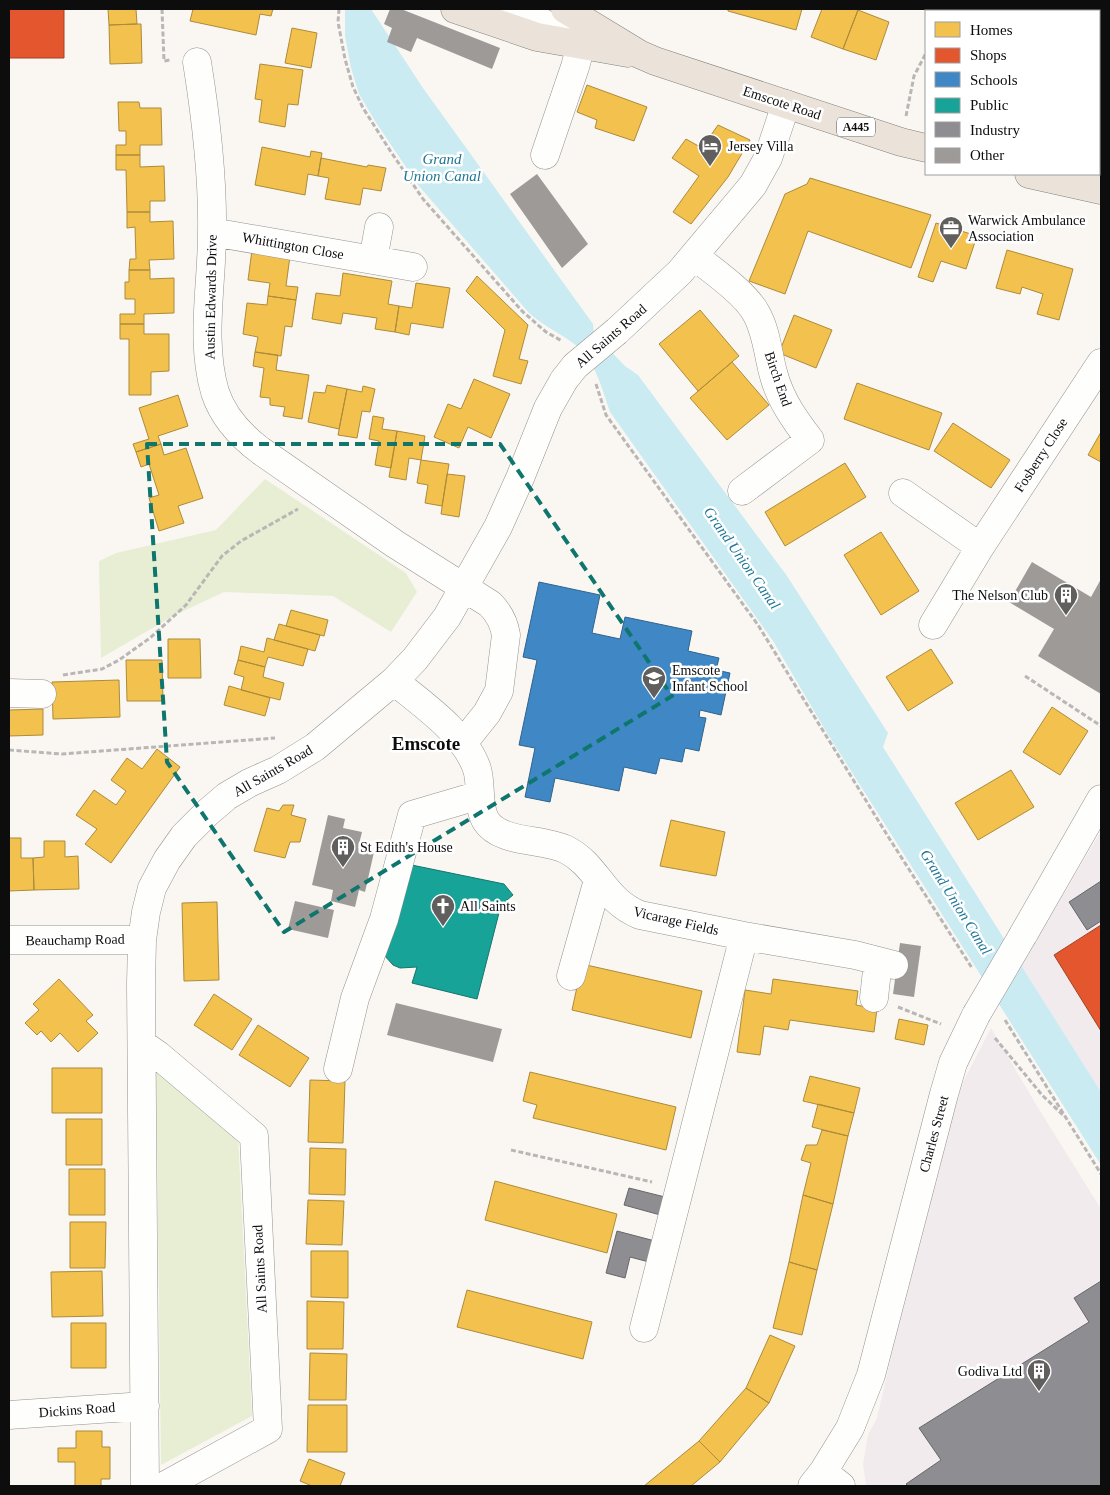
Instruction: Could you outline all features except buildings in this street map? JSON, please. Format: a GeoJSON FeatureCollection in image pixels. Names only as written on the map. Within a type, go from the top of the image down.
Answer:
{"type":"FeatureCollection","features":[{"type":"Feature","properties":{"kind":"main road","name":"Emscote Road"},"geometry":{"type":"LineString","coordinates":[[455,9],[537,37],[639,54]]}},
{"type":"Feature","properties":{"kind":"main road","name":"Emscote Road"},"geometry":{"type":"LineString","coordinates":[[565,9],[639,54],[697,76],[901,142],[925,148]]}},
{"type":"Feature","properties":{"kind":"main road"},"geometry":{"type":"LineString","coordinates":[[1034,175],[1101,190]]}},
{"type":"Feature","properties":{"kind":"street"},"geometry":{"type":"LineString","coordinates":[[513,9],[541,22],[580,45],[575,67],[545,155]]}},
{"type":"Feature","properties":{"kind":"street","name":"Austin Edwards Drive"},"geometry":{"type":"LineString","coordinates":[[198,62],[207,123],[212,232],[208,322],[210,366],[216,394],[230,421],[242,436],[261,451],[395,544],[464,587]]}},
{"type":"Feature","properties":{"kind":"street","name":"All Saints Road"},"geometry":{"type":"LineString","coordinates":[[145,1486],[142,940],[152,888],[166,860],[184,836],[207,813],[228,796],[249,783],[278,770],[315,747],[394,681],[415,659],[447,617],[498,527],[548,408],[564,380],[575,366],[660,292],[694,256],[742,199],[768,158],[786,104]]}},
{"type":"Feature","properties":{"kind":"street"},"geometry":{"type":"LineString","coordinates":[[373,260],[379,227]]}},
{"type":"Feature","properties":{"kind":"street","name":"Whittington Close"},"geometry":{"type":"LineString","coordinates":[[212,232],[413,267]]}},
{"type":"Feature","properties":{"kind":"street","name":"Birch End"},"geometry":{"type":"LineString","coordinates":[[694,256],[732,286],[756,312],[775,378],[788,410],[810,440],[742,491]]}},
{"type":"Feature","properties":{"kind":"street","name":"Fosberry Close"},"geometry":{"type":"LineString","coordinates":[[933,625],[980,547],[1101,363]]}},
{"type":"Feature","properties":{"kind":"street"},"geometry":{"type":"LineString","coordinates":[[903,493],[980,547]]}},
{"type":"Feature","properties":{"kind":"street"},"geometry":{"type":"LineString","coordinates":[[463,743],[487,714],[499,691],[506,635],[505,627],[496,610],[464,587]]}},
{"type":"Feature","properties":{"kind":"street","name":"Vicarage Fields"},"geometry":{"type":"LineString","coordinates":[[394,681],[436,717],[463,743],[473,757],[479,775],[482,812],[486,822],[498,832],[514,838],[556,846],[568,851],[586,864],[620,905],[640,915],[744,936],[855,955],[886,963],[874,998]]}},
{"type":"Feature","properties":{"kind":"street"},"geometry":{"type":"LineString","coordinates":[[9,693],[42,694]]}},
{"type":"Feature","properties":{"kind":"street"},"geometry":{"type":"LineString","coordinates":[[338,1069],[355,998],[384,919],[412,815],[480,795]]}},
{"type":"Feature","properties":{"kind":"street","name":"Charles Street"},"geometry":{"type":"LineString","coordinates":[[825,1481],[850,1428],[871,1375],[931,1140],[954,1063],[984,1025],[1023,935],[1101,799]]}},
{"type":"Feature","properties":{"kind":"street"},"geometry":{"type":"LineString","coordinates":[[571,976],[598,880]]}},
{"type":"Feature","properties":{"kind":"street"},"geometry":{"type":"LineString","coordinates":[[644,1328],[744,936]]}},
{"type":"Feature","properties":{"kind":"street","name":"Beauchamp Road"},"geometry":{"type":"LineString","coordinates":[[9,940],[142,940]]}},
{"type":"Feature","properties":{"kind":"street","name":"All Saints Road"},"geometry":{"type":"LineString","coordinates":[[142,1044],[254,1136],[268,1429],[164,1486]]}},
{"type":"Feature","properties":{"kind":"street","name":"Dickins Road"},"geometry":{"type":"LineString","coordinates":[[9,1414],[146,1406]]}},
{"type":"Feature","properties":{"kind":"path"},"geometry":{"type":"LineString","coordinates":[[162,9],[164,61],[189,58],[198,62]]}},
{"type":"Feature","properties":{"kind":"path"},"geometry":{"type":"LineString","coordinates":[[339,9],[338,22],[352,86],[362,108],[391,152],[423,199],[522,312],[546,332],[563,341]]}},
{"type":"Feature","properties":{"kind":"path"},"geometry":{"type":"LineString","coordinates":[[910,97],[914,76],[925,55]]}},
{"type":"Feature","properties":{"kind":"path"},"geometry":{"type":"LineString","coordinates":[[596,383],[606,415],[758,625],[889,838],[975,973]]}},
{"type":"Feature","properties":{"kind":"path"},"geometry":{"type":"LineString","coordinates":[[63,676],[102,669],[119,660],[150,638],[186,605],[222,556],[228,551],[241,541],[325,495]]}},
{"type":"Feature","properties":{"kind":"path"},"geometry":{"type":"LineString","coordinates":[[1025,676],[1101,726]]}},
{"type":"Feature","properties":{"kind":"path"},"geometry":{"type":"LineString","coordinates":[[9,750],[62,754],[254,740]]}},
{"type":"Feature","properties":{"kind":"path"},"geometry":{"type":"LineString","coordinates":[[874,998],[984,1025],[1069,1122],[1101,1174]]}},
{"type":"Feature","properties":{"kind":"path"},"geometry":{"type":"LineString","coordinates":[[984,1025],[1042,1094],[1069,1122]]}},
{"type":"Feature","properties":{"kind":"path"},"geometry":{"type":"LineString","coordinates":[[511,1150],[654,1183]]}},
{"type":"Feature","properties":{"kind":"highlighted area"},"geometry":{"type":"Polygon","coordinates":[[[147,444],[500,444],[672,696],[284,932],[167,762],[147,444]]]}},
{"type":"Feature","properties":{"kind":"shaded area"},"geometry":{"type":"Polygon","coordinates":[[[1101,831],[1101,1092],[1021,966],[1101,831]]]}},
{"type":"Feature","properties":{"kind":"shaded area"},"geometry":{"type":"Polygon","coordinates":[[[991,1028],[1101,1209],[1101,1486],[866,1486],[863,1464],[868,1435],[877,1418],[947,1113],[991,1028]]]}},
{"type":"Feature","properties":{"kind":"green space"},"geometry":{"type":"Polygon","coordinates":[[[265,479],[406,573],[417,592],[391,632],[333,596],[224,592],[175,615],[101,658],[99,561],[116,553],[216,530],[265,479]]]}},
{"type":"Feature","properties":{"kind":"green space"},"geometry":{"type":"Polygon","coordinates":[[[156,1070],[238,1136],[252,1416],[161,1465],[156,1070]]]}},
{"type":"Feature","properties":{"kind":"water","name":"Grand Union Canal"},"geometry":{"type":"Polygon","coordinates":[[[345,9],[371,9],[423,88],[593,324],[594,334],[625,366],[638,375],[787,576],[888,733],[883,747],[1101,1092],[1101,1165],[827,733],[773,641],[610,412],[598,377],[589,359],[577,346],[529,313],[418,185],[375,121],[359,94],[351,68],[345,36],[345,9]]]}},
{"type":"Feature","properties":{"kind":"place","name":"Jersey Villa"},"geometry":{"type":"Point","coordinates":[710,167]}},
{"type":"Feature","properties":{"kind":"place","name":"Warwick Ambulance Association"},"geometry":{"type":"Point","coordinates":[951,249]}},
{"type":"Feature","properties":{"kind":"place","name":"The Nelson Club"},"geometry":{"type":"Point","coordinates":[1066,616]}},
{"type":"Feature","properties":{"kind":"place","name":"Emscote Infant School"},"geometry":{"type":"Point","coordinates":[654,699]}},
{"type":"Feature","properties":{"kind":"place","name":"St Edith's House"},"geometry":{"type":"Point","coordinates":[343,868]}},
{"type":"Feature","properties":{"kind":"place","name":"All Saints"},"geometry":{"type":"Point","coordinates":[443,927]}},
{"type":"Feature","properties":{"kind":"place","name":"Godiva Ltd"},"geometry":{"type":"Point","coordinates":[1039,1392]}},
{"type":"Feature","properties":{"kind":"district","name":"Emscote"},"geometry":{"type":"Point","coordinates":[426,743]}}]}
